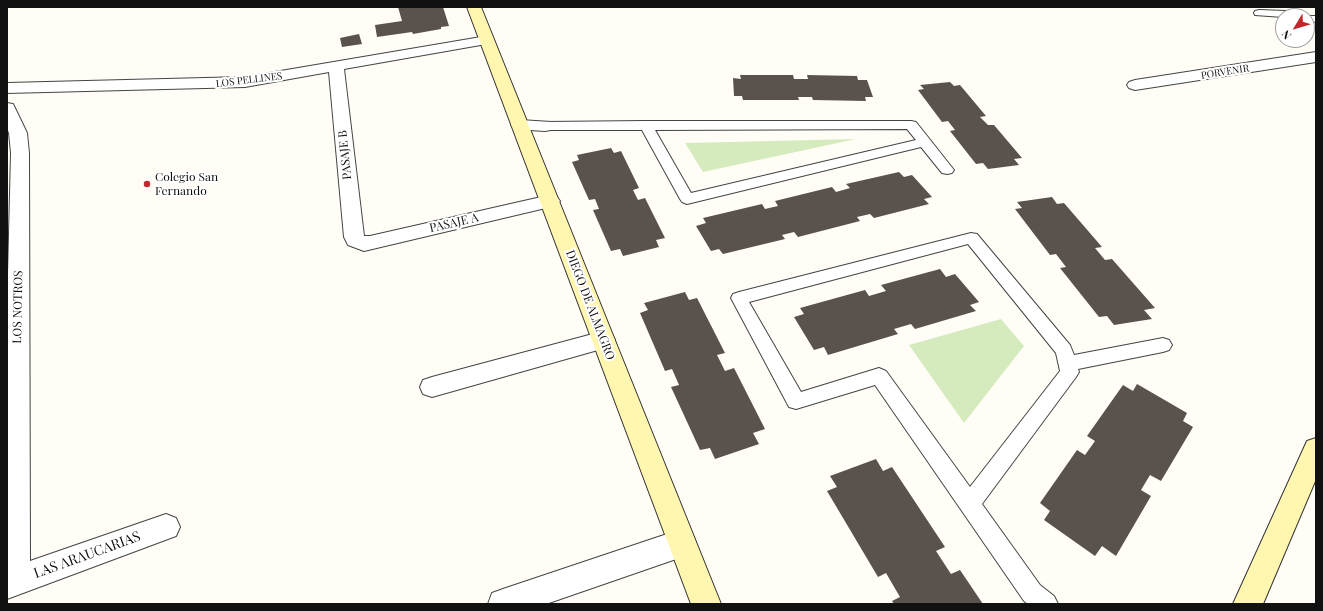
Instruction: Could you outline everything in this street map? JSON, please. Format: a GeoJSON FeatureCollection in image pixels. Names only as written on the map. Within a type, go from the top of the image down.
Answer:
{"type":"FeatureCollection","features":[{"type":"Feature","properties":{"kind":"street","name":"DIEGO DE ALMAGRO"},"geometry":{"type":"LineString","coordinates":[[474,7],[706,604]]}},
{"type":"Feature","properties":{"kind":"street","name":"LOS PELLINES"},"geometry":{"type":"LineString","coordinates":[[7,88],[226,84],[261,80],[487,40]]}},
{"type":"Feature","properties":{"kind":"street","name":"PORVENIR"},"geometry":{"type":"LineString","coordinates":[[1134,85],[1220,73],[1316,57]]}},
{"type":"Feature","properties":{"kind":"street","name":"PASAJE B"},"geometry":{"type":"LineString","coordinates":[[336,66],[354,237],[358,243]]}},
{"type":"Feature","properties":{"kind":"street","name":"LOS NOTROS"},"geometry":{"type":"LineString","coordinates":[[7,108],[18,133],[13,154],[11,583]]}},
{"type":"Feature","properties":{"kind":"street"},"geometry":{"type":"LineString","coordinates":[[520,125],[545,126]]}},
{"type":"Feature","properties":{"kind":"street","name":"PASAJE A"},"geometry":{"type":"LineString","coordinates":[[358,243],[370,243],[550,201]]}},
{"type":"Feature","properties":{"kind":"street"},"geometry":{"type":"LineString","coordinates":[[432,387],[604,340]]}},
{"type":"Feature","properties":{"kind":"street"},"geometry":{"type":"LineString","coordinates":[[1248,604],[1314,458]]}},
{"type":"Feature","properties":{"kind":"street","name":"LAS ARAUCARIAS"},"geometry":{"type":"LineString","coordinates":[[11,583],[166,527]]}},
{"type":"Feature","properties":{"kind":"street"},"geometry":{"type":"LineString","coordinates":[[503,604],[682,543]]}},
{"type":"Feature","properties":{"kind":"lane"},"geometry":{"type":"LineString","coordinates":[[1259,12],[1275,13]]}},
{"type":"Feature","properties":{"kind":"lane"},"geometry":{"type":"LineString","coordinates":[[646,125],[686,199],[925,142]]}},
{"type":"Feature","properties":{"kind":"lane"},"geometry":{"type":"LineString","coordinates":[[545,126],[910,125],[947,170]]}},
{"type":"Feature","properties":{"kind":"lane"},"geometry":{"type":"LineString","coordinates":[[969,505],[1070,372],[1064,350],[971,238],[739,298],[796,401],[879,376],[969,505],[1032,593],[1046,604]]}},
{"type":"Feature","properties":{"kind":"lane"},"geometry":{"type":"LineString","coordinates":[[1067,364],[1163,345]]}},
{"type":"Feature","properties":{"kind":"green space"},"geometry":{"type":"Polygon","coordinates":[[[856,139],[703,172],[685,143],[856,139]]]}},
{"type":"Feature","properties":{"kind":"green space"},"geometry":{"type":"Polygon","coordinates":[[[1001,319],[1024,346],[964,423],[909,345],[1001,319]]]}},
{"type":"Feature","properties":{"kind":"building"},"geometry":{"type":"Polygon","coordinates":[[[398,7],[443,7],[449,26],[413,34],[412,32],[377,37],[375,25],[402,21],[398,7]]]}},
{"type":"Feature","properties":{"kind":"building"},"geometry":{"type":"Polygon","coordinates":[[[359,34],[362,44],[342,47],[340,38],[359,34]]]}},
{"type":"Feature","properties":{"kind":"building"},"geometry":{"type":"Polygon","coordinates":[[[740,75],[793,75],[794,79],[808,79],[807,75],[857,76],[858,80],[867,80],[873,97],[865,97],[866,101],[813,100],[812,97],[798,97],[799,100],[743,100],[742,96],[734,96],[733,78],[741,79],[740,75]]]}},
{"type":"Feature","properties":{"kind":"building"},"geometry":{"type":"Polygon","coordinates":[[[950,82],[954,86],[960,85],[986,116],[980,117],[988,125],[994,125],[1022,158],[1014,159],[1019,165],[988,169],[983,163],[976,164],[950,131],[955,130],[948,121],[942,122],[918,90],[924,89],[920,85],[950,82]]]}},
{"type":"Feature","properties":{"kind":"building"},"geometry":{"type":"Polygon","coordinates":[[[611,148],[614,153],[621,151],[639,188],[633,190],[638,200],[645,198],[665,238],[656,240],[659,247],[623,256],[620,249],[611,251],[593,210],[599,209],[595,199],[589,200],[572,162],[579,160],[577,155],[611,148]]]}},
{"type":"Feature","properties":{"kind":"building"},"geometry":{"type":"Polygon","coordinates":[[[899,172],[904,177],[912,175],[932,197],[924,199],[929,204],[874,218],[870,214],[857,217],[860,221],[798,237],[794,232],[782,235],[785,239],[723,254],[719,249],[711,251],[696,226],[706,223],[703,218],[762,204],[765,209],[778,206],[775,201],[832,187],[836,192],[850,188],[846,184],[899,172]]]}},
{"type":"Feature","properties":{"kind":"building"},"geometry":{"type":"Polygon","coordinates":[[[1052,197],[1057,204],[1064,203],[1102,247],[1095,248],[1105,260],[1112,259],[1155,308],[1144,310],[1152,319],[1114,325],[1107,316],[1099,317],[1060,268],[1066,267],[1056,254],[1050,255],[1015,209],[1022,208],[1017,202],[1052,197]]]}},
{"type":"Feature","properties":{"kind":"building"},"geometry":{"type":"Polygon","coordinates":[[[940,269],[946,277],[955,274],[979,302],[970,305],[976,311],[915,329],[911,324],[894,329],[898,334],[828,355],[824,347],[814,350],[794,317],[804,314],[800,308],[865,290],[869,296],[886,291],[881,285],[940,269]]]}},
{"type":"Feature","properties":{"kind":"building"},"geometry":{"type":"Polygon","coordinates":[[[685,292],[689,300],[697,298],[725,353],[717,355],[725,371],[734,368],[765,429],[753,433],[759,444],[715,459],[710,448],[700,450],[671,387],[679,385],[672,369],[665,371],[640,313],[648,310],[644,303],[685,292]]]}},
{"type":"Feature","properties":{"kind":"building"},"geometry":{"type":"Polygon","coordinates":[[[1137,384],[1187,413],[1183,421],[1193,427],[1161,481],[1150,475],[1141,490],[1151,496],[1116,556],[1102,546],[1095,556],[1044,520],[1050,511],[1040,503],[1077,450],[1085,455],[1095,441],[1087,436],[1123,385],[1133,391],[1137,384]]]}},
{"type":"Feature","properties":{"kind":"building"},"geometry":{"type":"Polygon","coordinates":[[[876,459],[883,471],[892,467],[945,547],[936,551],[951,574],[960,570],[983,604],[894,604],[892,601],[900,597],[886,573],[878,577],[827,491],[837,487],[830,476],[876,459]]]}},
{"type":"Feature","properties":{"kind":"place","name":"Colegio San Fernando"},"geometry":{"type":"Point","coordinates":[147,184]}}]}
